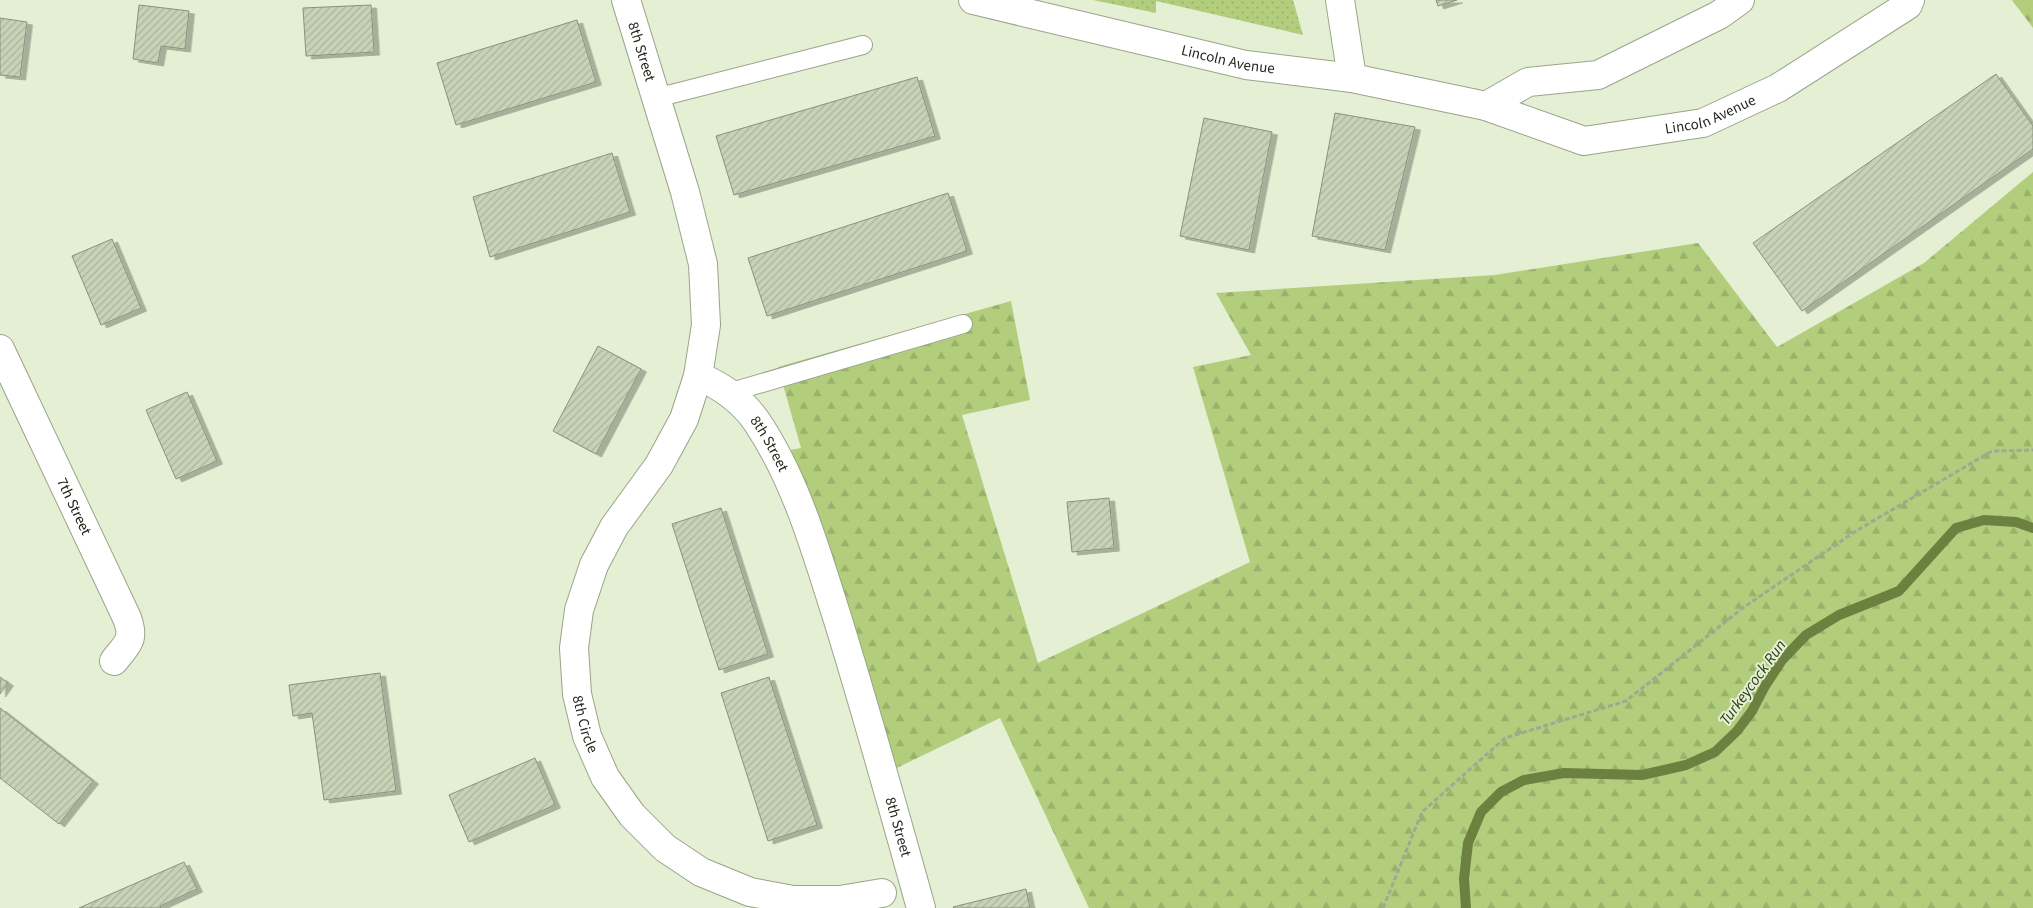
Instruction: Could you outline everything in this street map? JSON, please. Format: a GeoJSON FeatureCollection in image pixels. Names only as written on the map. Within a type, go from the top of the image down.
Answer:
{"type":"FeatureCollection","features":[{"type":"Feature","properties":{"kind":"street","name":"8th Street"},"geometry":{"type":"LineString","coordinates":[[626,0],[685,192],[703,264],[706,325],[698,376],[718,385],[743,405],[782,464],[815,550],[868,715],[922,908]]}},
{"type":"Feature","properties":{"kind":"street","name":"Lincoln Avenue"},"geometry":{"type":"LineString","coordinates":[[973,0],[1246,66],[1352,78],[1486,106],[1584,141],[1703,123],[1778,88],[1908,5],[1910,0]]}},
{"type":"Feature","properties":{"kind":"street"},"geometry":{"type":"LineString","coordinates":[[1340,0],[1352,78]]}},
{"type":"Feature","properties":{"kind":"street"},"geometry":{"type":"LineString","coordinates":[[1486,106],[1528,82],[1598,75],[1719,15],[1740,0]]}},
{"type":"Feature","properties":{"kind":"street","name":"7th Street"},"geometry":{"type":"LineString","coordinates":[[0,350],[127,618],[132,632],[130,641],[114,660]]}},
{"type":"Feature","properties":{"kind":"street","name":"8th Circle"},"geometry":{"type":"LineString","coordinates":[[698,376],[684,419],[659,465],[614,527],[594,565],[580,610],[574,648],[577,694],[587,736],[605,777],[632,815],[665,848],[701,872],[750,892],[794,900],[840,900],[882,893]]}},
{"type":"Feature","properties":{"kind":"lane"},"geometry":{"type":"LineString","coordinates":[[656,98],[863,45]]}},
{"type":"Feature","properties":{"kind":"lane"},"geometry":{"type":"LineString","coordinates":[[728,392],[963,324]]}},
{"type":"Feature","properties":{"kind":"path"},"geometry":{"type":"LineString","coordinates":[[1383,908],[1422,812],[1505,738],[1626,701],[1744,607],[1856,530],[1992,451],[2033,450]]}},
{"type":"Feature","properties":{"kind":"green space"},"geometry":{"type":"Polygon","coordinates":[[[1093,0],[1293,0],[1303,35],[1156,1],[1156,13],[1093,0]]]}},
{"type":"Feature","properties":{"kind":"green space"},"geometry":{"type":"Polygon","coordinates":[[[2012,0],[2033,0],[2033,28],[2012,0]]]}},
{"type":"Feature","properties":{"kind":"green space"},"geometry":{"type":"Polygon","coordinates":[[[2033,172],[2033,908],[1089,908],[1000,718],[876,778],[781,452],[801,448],[778,367],[1011,301],[1030,400],[962,415],[1038,663],[1250,562],[1193,367],[1251,355],[1216,293],[1495,275],[1698,243],[1777,347],[1924,263],[2033,172]]]}},
{"type":"Feature","properties":{"kind":"building"},"geometry":{"type":"Polygon","coordinates":[[[1436,0],[1457,0],[1438,6],[1436,0]]]}},
{"type":"Feature","properties":{"kind":"building"},"geometry":{"type":"Polygon","coordinates":[[[139,5],[189,11],[185,49],[161,46],[158,63],[133,59],[139,5]]]}},
{"type":"Feature","properties":{"kind":"building"},"geometry":{"type":"Polygon","coordinates":[[[371,5],[374,52],[306,56],[303,8],[371,5]]]}},
{"type":"Feature","properties":{"kind":"building"},"geometry":{"type":"Polygon","coordinates":[[[0,18],[27,22],[20,77],[0,75],[0,18]]]}},
{"type":"Feature","properties":{"kind":"building"},"geometry":{"type":"Polygon","coordinates":[[[577,20],[596,82],[456,125],[437,63],[577,20]]]}},
{"type":"Feature","properties":{"kind":"building"},"geometry":{"type":"Polygon","coordinates":[[[1996,74],[2033,126],[2033,149],[1802,311],[1753,243],[1996,74]]]}},
{"type":"Feature","properties":{"kind":"building"},"geometry":{"type":"Polygon","coordinates":[[[917,77],[935,136],[734,195],[716,136],[917,77]]]}},
{"type":"Feature","properties":{"kind":"building"},"geometry":{"type":"Polygon","coordinates":[[[1335,113],[1415,127],[1385,250],[1312,236],[1335,113]]]}},
{"type":"Feature","properties":{"kind":"building"},"geometry":{"type":"Polygon","coordinates":[[[1204,118],[1272,132],[1249,250],[1180,236],[1204,118]]]}},
{"type":"Feature","properties":{"kind":"building"},"geometry":{"type":"Polygon","coordinates":[[[612,153],[630,212],[490,257],[473,197],[612,153]]]}},
{"type":"Feature","properties":{"kind":"building"},"geometry":{"type":"Polygon","coordinates":[[[948,193],[967,251],[767,316],[748,258],[948,193]]]}},
{"type":"Feature","properties":{"kind":"building"},"geometry":{"type":"Polygon","coordinates":[[[112,239],[141,308],[101,325],[72,256],[112,239]]]}},
{"type":"Feature","properties":{"kind":"building"},"geometry":{"type":"Polygon","coordinates":[[[598,346],[641,369],[596,454],[553,431],[598,346]]]}},
{"type":"Feature","properties":{"kind":"building"},"geometry":{"type":"Polygon","coordinates":[[[187,392],[217,461],[176,479],[146,410],[187,392]]]}},
{"type":"Feature","properties":{"kind":"building"},"geometry":{"type":"Polygon","coordinates":[[[1109,498],[1114,548],[1072,552],[1067,502],[1109,498]]]}},
{"type":"Feature","properties":{"kind":"building"},"geometry":{"type":"Polygon","coordinates":[[[721,508],[768,654],[719,670],[672,524],[721,508]]]}},
{"type":"Feature","properties":{"kind":"building"},"geometry":{"type":"Polygon","coordinates":[[[380,673],[396,791],[324,800],[312,713],[293,716],[289,685],[380,673]]]}},
{"type":"Feature","properties":{"kind":"building"},"geometry":{"type":"Polygon","coordinates":[[[0,677],[8,683],[0,694],[0,677]]]}},
{"type":"Feature","properties":{"kind":"building"},"geometry":{"type":"Polygon","coordinates":[[[769,677],[817,825],[768,841],[721,693],[769,677]]]}},
{"type":"Feature","properties":{"kind":"building"},"geometry":{"type":"Polygon","coordinates":[[[0,708],[93,781],[59,824],[0,778],[0,708]]]}},
{"type":"Feature","properties":{"kind":"building"},"geometry":{"type":"Polygon","coordinates":[[[535,758],[555,805],[469,842],[449,795],[535,758]]]}},
{"type":"Feature","properties":{"kind":"building"},"geometry":{"type":"Polygon","coordinates":[[[184,862],[197,889],[160,906],[161,908],[79,908],[184,862]]]}},
{"type":"Feature","properties":{"kind":"building"},"geometry":{"type":"Polygon","coordinates":[[[1026,889],[1030,908],[953,907],[1026,889]]]}},
{"type":"Feature","properties":{"kind":"waterway","name":"Turkeycock Run"},"geometry":{"type":"LineString","coordinates":[[1466,908],[1464,879],[1468,843],[1481,812],[1501,792],[1524,780],[1564,773],[1642,775],[1686,765],[1715,752],[1737,731],[1752,711],[1782,660],[1806,635],[1839,615],[1899,591],[1956,528],[1984,520],[2016,522],[2033,528]]}}]}
